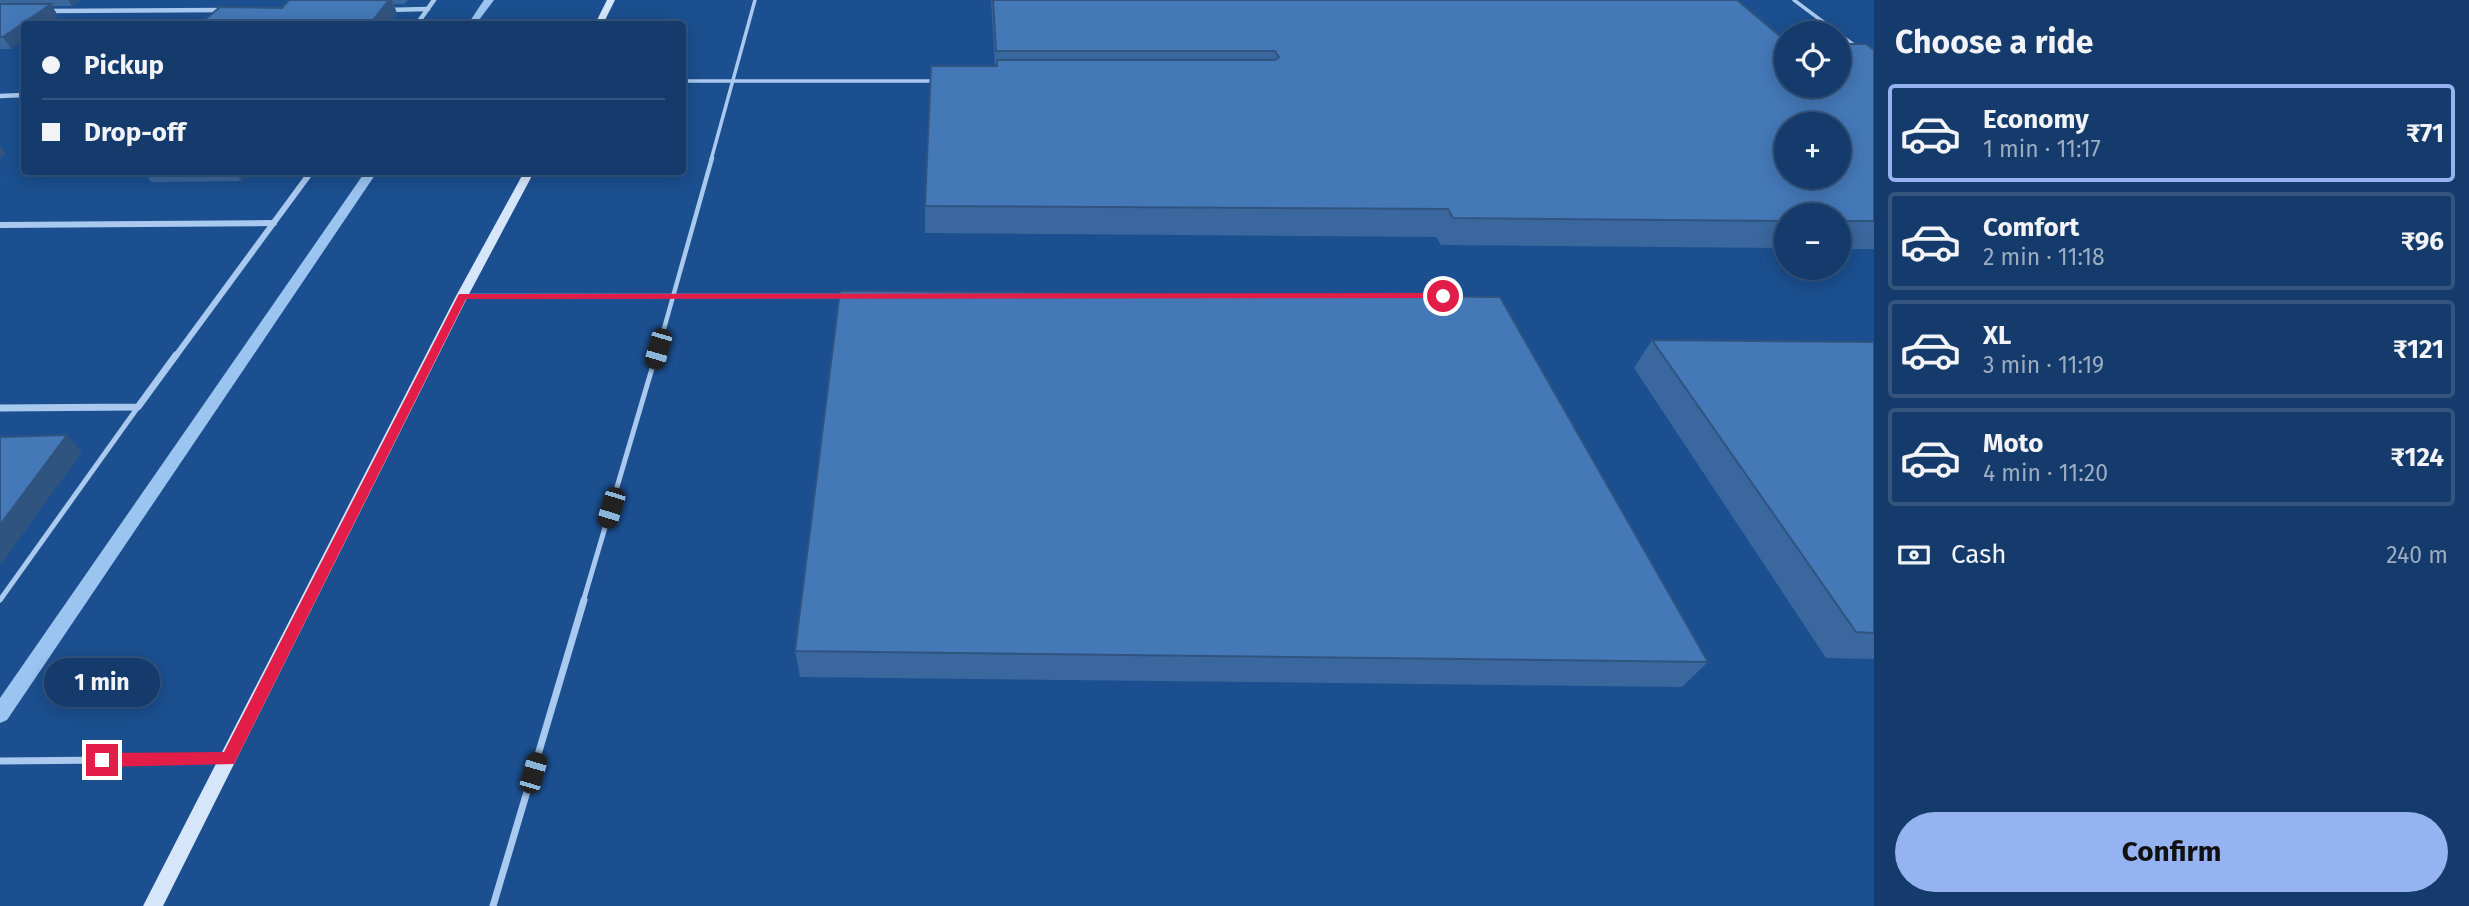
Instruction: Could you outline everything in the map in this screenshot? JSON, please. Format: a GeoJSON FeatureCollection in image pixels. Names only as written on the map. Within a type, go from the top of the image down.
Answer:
{"type":"FeatureCollection","features":[{"type":"Feature","properties":{"kind":"street"},"geometry":{"type":"LineString","coordinates":[[419,21],[434,0]]}},
{"type":"Feature","properties":{"kind":"street"},"geometry":{"type":"LineString","coordinates":[[600,21],[611,0]]}},
{"type":"Feature","properties":{"kind":"street"},"geometry":{"type":"LineString","coordinates":[[372,10],[428,9]]}},
{"type":"Feature","properties":{"kind":"street"},"geometry":{"type":"LineString","coordinates":[[41,11],[234,10]]}},
{"type":"Feature","properties":{"kind":"street"},"geometry":{"type":"LineString","coordinates":[[0,96],[21,95]]}},
{"type":"Feature","properties":{"kind":"street"},"geometry":{"type":"LineString","coordinates":[[0,408],[138,407],[309,175]]}},
{"type":"Feature","properties":{"kind":"street"},"geometry":{"type":"LineString","coordinates":[[153,906],[462,296],[528,175]]}},
{"type":"Feature","properties":{"kind":"street"},"geometry":{"type":"LineString","coordinates":[[0,225],[274,223]]}},
{"type":"Feature","properties":{"kind":"lane"},"geometry":{"type":"LineString","coordinates":[[493,906],[674,296],[755,0]]}},
{"type":"Feature","properties":{"kind":"lane"},"geometry":{"type":"LineString","coordinates":[[1794,0],[1822,21]]}},
{"type":"Feature","properties":{"kind":"lane"},"geometry":{"type":"LineString","coordinates":[[1851,43],[1865,54]]}},
{"type":"Feature","properties":{"kind":"lane"},"geometry":{"type":"LineString","coordinates":[[686,81],[937,81]]}},
{"type":"Feature","properties":{"kind":"lane"},"geometry":{"type":"LineString","coordinates":[[462,296],[856,296]]}},
{"type":"Feature","properties":{"kind":"lane"},"geometry":{"type":"LineString","coordinates":[[1373,296],[1443,296]]}},
{"type":"Feature","properties":{"kind":"lane"},"geometry":{"type":"LineString","coordinates":[[0,600],[138,407]]}},
{"type":"Feature","properties":{"kind":"lane"},"geometry":{"type":"LineString","coordinates":[[0,761],[229,759]]}},
{"type":"Feature","properties":{"kind":"building"},"geometry":{"type":"Polygon","coordinates":[[[289,0],[389,0],[372,21],[204,21],[220,7],[282,8],[289,0]]]}},
{"type":"Feature","properties":{"kind":"building"},"geometry":{"type":"Polygon","coordinates":[[[993,0],[1737,0],[1774,31],[1774,98],[1851,98],[1851,44],[1866,44],[1874,50],[1874,221],[1851,221],[1851,203],[1774,203],[1774,221],[1453,218],[1448,209],[925,206],[931,66],[997,66],[997,60],[1275,60],[1279,57],[1275,51],[996,51],[993,0]]]}},
{"type":"Feature","properties":{"kind":"building"},"geometry":{"type":"Polygon","coordinates":[[[0,4],[51,4],[26,21],[21,21],[21,25],[0,37],[0,4]]]}},
{"type":"Feature","properties":{"kind":"building"},"geometry":{"type":"Polygon","coordinates":[[[840,291],[1500,297],[1708,662],[795,651],[840,291]]]}},
{"type":"Feature","properties":{"kind":"building"},"geometry":{"type":"Polygon","coordinates":[[[1652,340],[1874,342],[1874,633],[1856,632],[1652,340]]]}},
{"type":"Feature","properties":{"kind":"building"},"geometry":{"type":"Polygon","coordinates":[[[67,435],[0,525],[0,437],[67,435]]]}},
{"type":"Feature","properties":{"kind":"waterway"},"geometry":{"type":"LineString","coordinates":[[474,21],[489,0]]}},
{"type":"Feature","properties":{"kind":"waterway"},"geometry":{"type":"LineString","coordinates":[[0,714],[369,175]]}},
{"type":"Feature","properties":{"kind":"route"},"geometry":{"type":"LineString","coordinates":[[102,760],[229,759],[462,296],[1443,296]]}}]}
